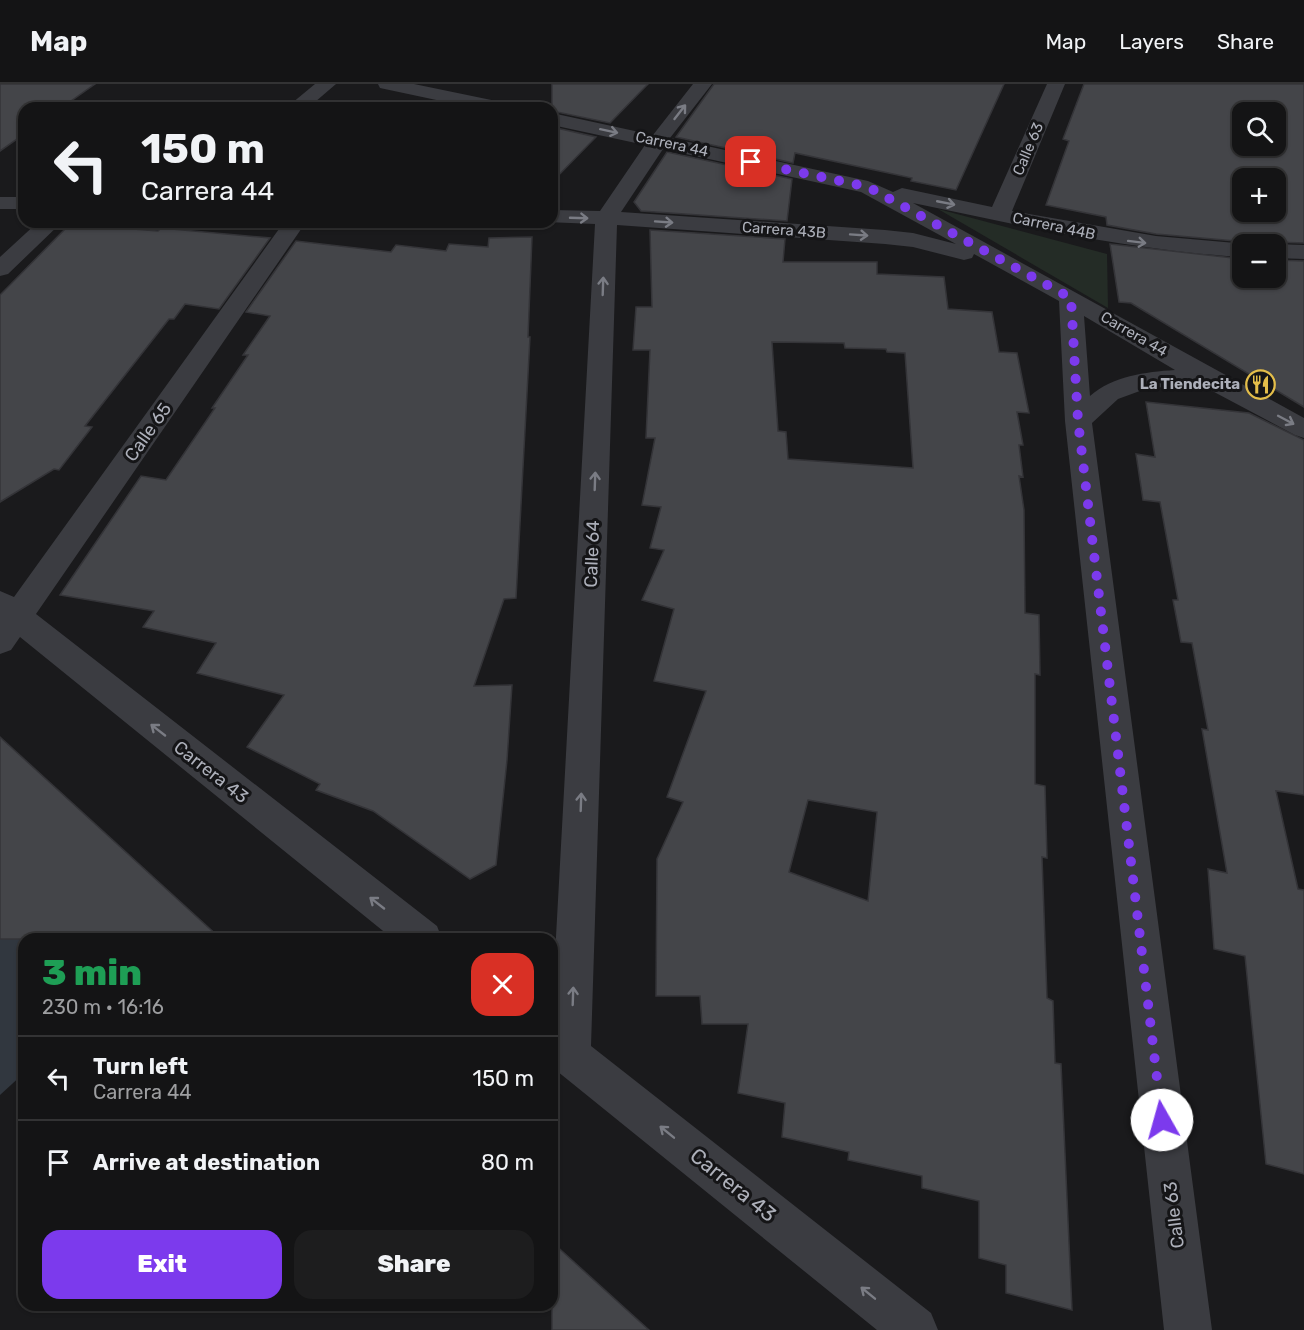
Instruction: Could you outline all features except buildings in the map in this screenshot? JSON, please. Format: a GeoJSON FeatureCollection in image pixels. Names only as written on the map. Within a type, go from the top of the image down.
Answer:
{"type":"FeatureCollection","features":[{"type":"Feature","properties":{"kind":"street"},"geometry":{"type":"LineString","coordinates":[[304,102],[327,84]]}},
{"type":"Feature","properties":{"kind":"street"},"geometry":{"type":"LineString","coordinates":[[387,84],[472,102]]}},
{"type":"Feature","properties":{"kind":"street"},"geometry":{"type":"LineString","coordinates":[[606,218],[658,141],[703,84]]}},
{"type":"Feature","properties":{"kind":"street","name":"Calle 63"},"geometry":{"type":"LineString","coordinates":[[1000,214],[1056,84]]}},
{"type":"Feature","properties":{"kind":"street","name":"Carrera 44"},"geometry":{"type":"LineString","coordinates":[[558,120],[868,187],[1304,429]]}},
{"type":"Feature","properties":{"kind":"street","name":"Carrera 44B"},"geometry":{"type":"LineString","coordinates":[[868,187],[1121,240],[1191,249],[1232,250]]}},
{"type":"Feature","properties":{"kind":"street"},"geometry":{"type":"LineString","coordinates":[[0,202],[18,203]]}},
{"type":"Feature","properties":{"kind":"street","name":"Carrera 43B"},"geometry":{"type":"LineString","coordinates":[[558,217],[606,218],[913,240],[1012,266]]}},
{"type":"Feature","properties":{"kind":"street","name":"Calle 64"},"geometry":{"type":"LineString","coordinates":[[561,1048],[606,218]]}},
{"type":"Feature","properties":{"kind":"street"},"geometry":{"type":"LineString","coordinates":[[0,269],[44,228]]}},
{"type":"Feature","properties":{"kind":"street","name":"Calle 65"},"geometry":{"type":"LineString","coordinates":[[6,621],[292,228]]}},
{"type":"Feature","properties":{"kind":"street"},"geometry":{"type":"LineString","coordinates":[[1286,251],[1304,252]]}},
{"type":"Feature","properties":{"kind":"street","name":"Calle 63"},"geometry":{"type":"LineString","coordinates":[[1071,298],[1078,421],[1188,1330]]}},
{"type":"Feature","properties":{"kind":"street"},"geometry":{"type":"LineString","coordinates":[[1078,421],[1109,393],[1145,380],[1205,376]]}},
{"type":"Feature","properties":{"kind":"street","name":"Carrera 43"},"geometry":{"type":"LineString","coordinates":[[6,621],[415,933]]}},
{"type":"Feature","properties":{"kind":"street","name":"Carrera 43"},"geometry":{"type":"LineString","coordinates":[[561,1048],[914,1330]]}},
{"type":"Feature","properties":{"kind":"shaded area"},"geometry":{"type":"Polygon","coordinates":[[[938,209],[1107,254],[1108,308],[938,209]]]}},
{"type":"Feature","properties":{"kind":"shaded area"},"geometry":{"type":"Polygon","coordinates":[[[0,913],[18,933],[18,1078],[0,1095],[0,913]]]}},
{"type":"Feature","properties":{"kind":"place","name":"La Tiendecita"},"geometry":{"type":"Point","coordinates":[1261,384]}},
{"type":"Feature","properties":{"kind":"route"},"geometry":{"type":"LineString","coordinates":[[751,162],[868,187],[1071,298],[1078,421],[1162,1120]]}}]}
